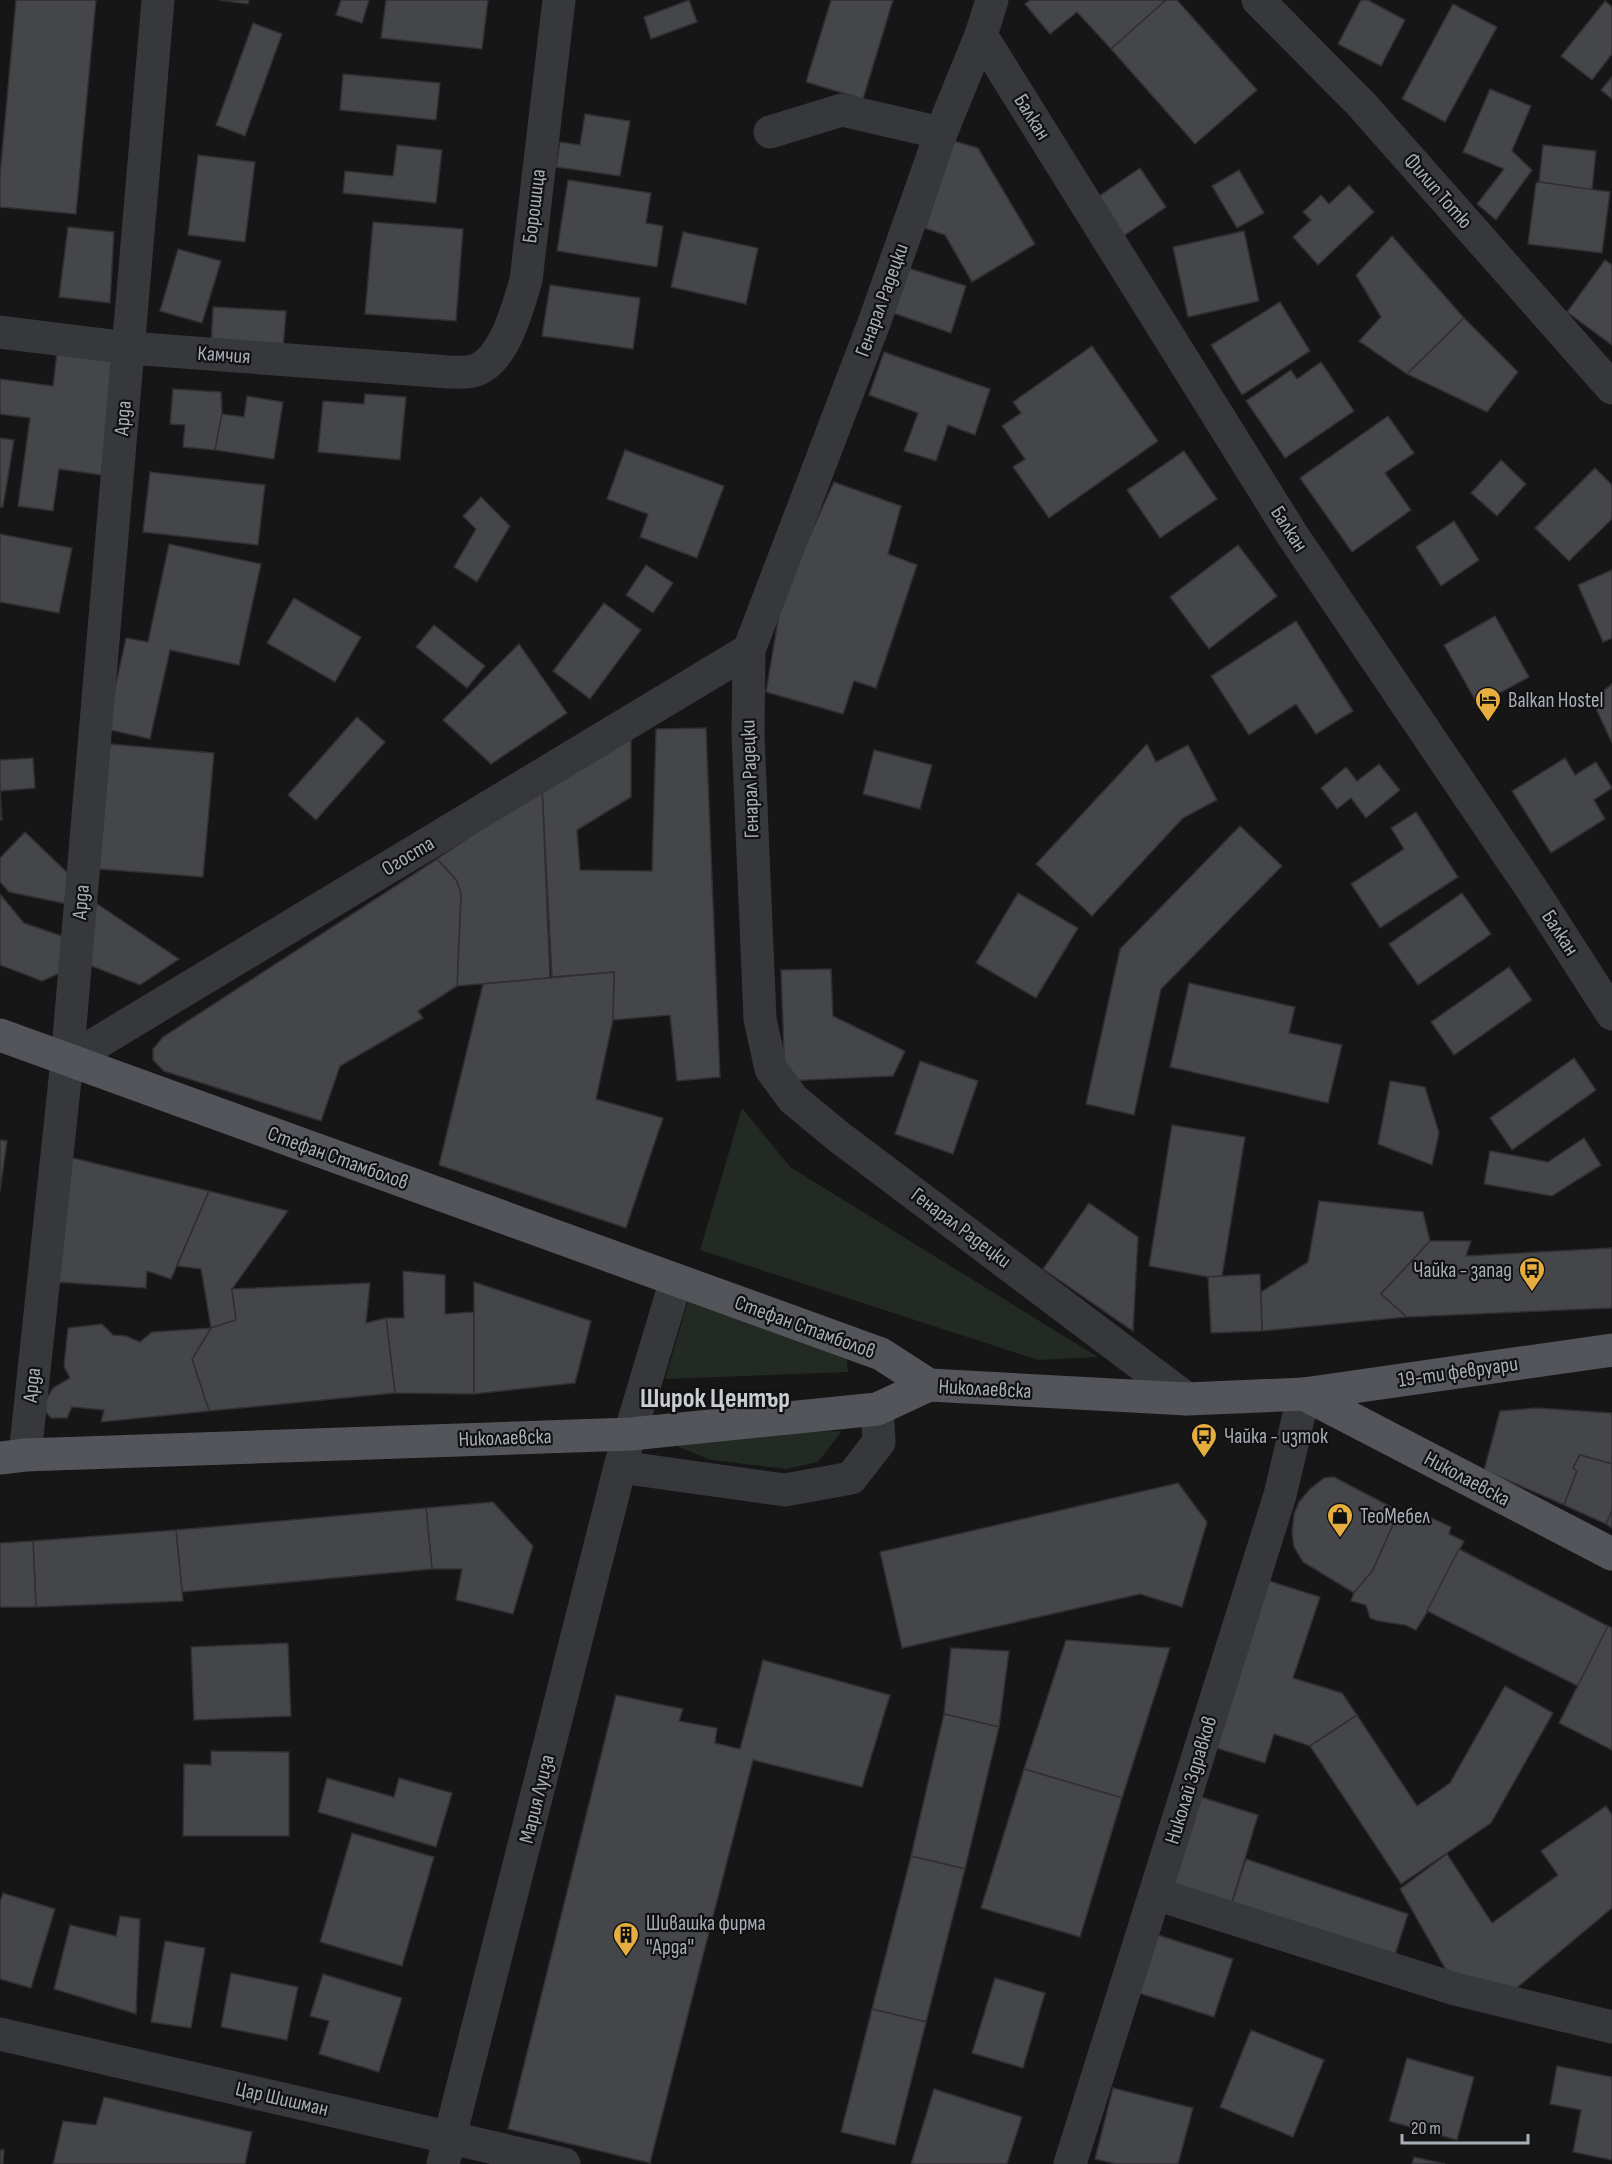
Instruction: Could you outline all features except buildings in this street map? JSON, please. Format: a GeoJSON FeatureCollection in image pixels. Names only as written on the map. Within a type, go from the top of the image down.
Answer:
{"type":"FeatureCollection","features":[{"type":"Feature","properties":{"kind":"main road","name":"Стефан Стамболов"},"geometry":{"type":"LineString","coordinates":[[0,1035],[881,1354],[929,1385]]}},
{"type":"Feature","properties":{"kind":"main road","name":"19-ти февруари"},"geometry":{"type":"LineString","coordinates":[[1304,1394],[1612,1350]]}},
{"type":"Feature","properties":{"kind":"main road","name":"Николаевска"},"geometry":{"type":"LineString","coordinates":[[12,1456],[631,1434],[877,1409],[929,1385],[1187,1399],[1304,1394],[1612,1554]]}},
{"type":"Feature","properties":{"kind":"street","name":"Арда"},"geometry":{"type":"LineString","coordinates":[[12,1456],[67,1061],[158,0]]}},
{"type":"Feature","properties":{"kind":"street","name":"Борошица"},"geometry":{"type":"LineString","coordinates":[[449,372],[474,371],[492,359],[513,324],[526,280],[559,0]]}},
{"type":"Feature","properties":{"kind":"street","name":"Генарал Радецки"},"geometry":{"type":"LineString","coordinates":[[992,0],[981,35],[941,134],[874,323],[748,650],[748,735],[760,1019],[771,1069],[794,1099],[839,1137],[1187,1399]]}},
{"type":"Feature","properties":{"kind":"street","name":"Филип Тотю"},"geometry":{"type":"LineString","coordinates":[[1258,0],[1362,105],[1612,388]]}},
{"type":"Feature","properties":{"kind":"street","name":"Балкан"},"geometry":{"type":"LineString","coordinates":[[981,35],[1291,533],[1533,891],[1612,1014]]}},
{"type":"Feature","properties":{"kind":"street"},"geometry":{"type":"LineString","coordinates":[[770,132],[842,110],[941,134]]}},
{"type":"Feature","properties":{"kind":"street","name":"Камчия"},"geometry":{"type":"LineString","coordinates":[[0,332],[129,348],[449,372]]}},
{"type":"Feature","properties":{"kind":"street","name":"Огоста"},"geometry":{"type":"LineString","coordinates":[[67,1061],[748,650]]}},
{"type":"Feature","properties":{"kind":"street"},"geometry":{"type":"LineString","coordinates":[[631,1434],[676,1280]]}},
{"type":"Feature","properties":{"kind":"street","name":"Николай Здравков"},"geometry":{"type":"LineString","coordinates":[[1070,2164],[1280,1495],[1304,1394]]}},
{"type":"Feature","properties":{"kind":"street"},"geometry":{"type":"LineString","coordinates":[[620,1467],[785,1490],[850,1478],[879,1442],[877,1409]]}},
{"type":"Feature","properties":{"kind":"street","name":"Мария Луиза"},"geometry":{"type":"LineString","coordinates":[[447,2151],[620,1467],[631,1434]]}},
{"type":"Feature","properties":{"kind":"street"},"geometry":{"type":"LineString","coordinates":[[1156,1893],[1455,1989],[1612,2027]]}},
{"type":"Feature","properties":{"kind":"street","name":"Цар Шишман"},"geometry":{"type":"LineString","coordinates":[[0,2034],[447,2151],[564,2164]]}},
{"type":"Feature","properties":{"kind":"shaded area"},"geometry":{"type":"Polygon","coordinates":[[[742,1108],[790,1167],[1098,1357],[1038,1360],[700,1250],[742,1108]]]}},
{"type":"Feature","properties":{"kind":"shaded area"},"geometry":{"type":"Polygon","coordinates":[[[690,1294],[846,1354],[848,1372],[665,1379],[690,1294]]]}},
{"type":"Feature","properties":{"kind":"shaded area"},"geometry":{"type":"Polygon","coordinates":[[[842,1431],[818,1462],[786,1469],[711,1460],[649,1435],[842,1431]]]}},
{"type":"Feature","properties":{"kind":"place","name":"Balkan Hostel"},"geometry":{"type":"Point","coordinates":[1488,723]}},
{"type":"Feature","properties":{"kind":"place","name":"Чайка - запад"},"geometry":{"type":"Point","coordinates":[1532,1293]}},
{"type":"Feature","properties":{"kind":"place","name":"Чайка - изток"},"geometry":{"type":"Point","coordinates":[1204,1459]}},
{"type":"Feature","properties":{"kind":"place","name":"ТеоМебел"},"geometry":{"type":"Point","coordinates":[1340,1539]}},
{"type":"Feature","properties":{"kind":"place","name":"Шивашка фирма ''Арда''"},"geometry":{"type":"Point","coordinates":[626,1958]}},
{"type":"Feature","properties":{"kind":"district","name":"Широк Център"},"geometry":{"type":"Point","coordinates":[715,1399]}}]}
